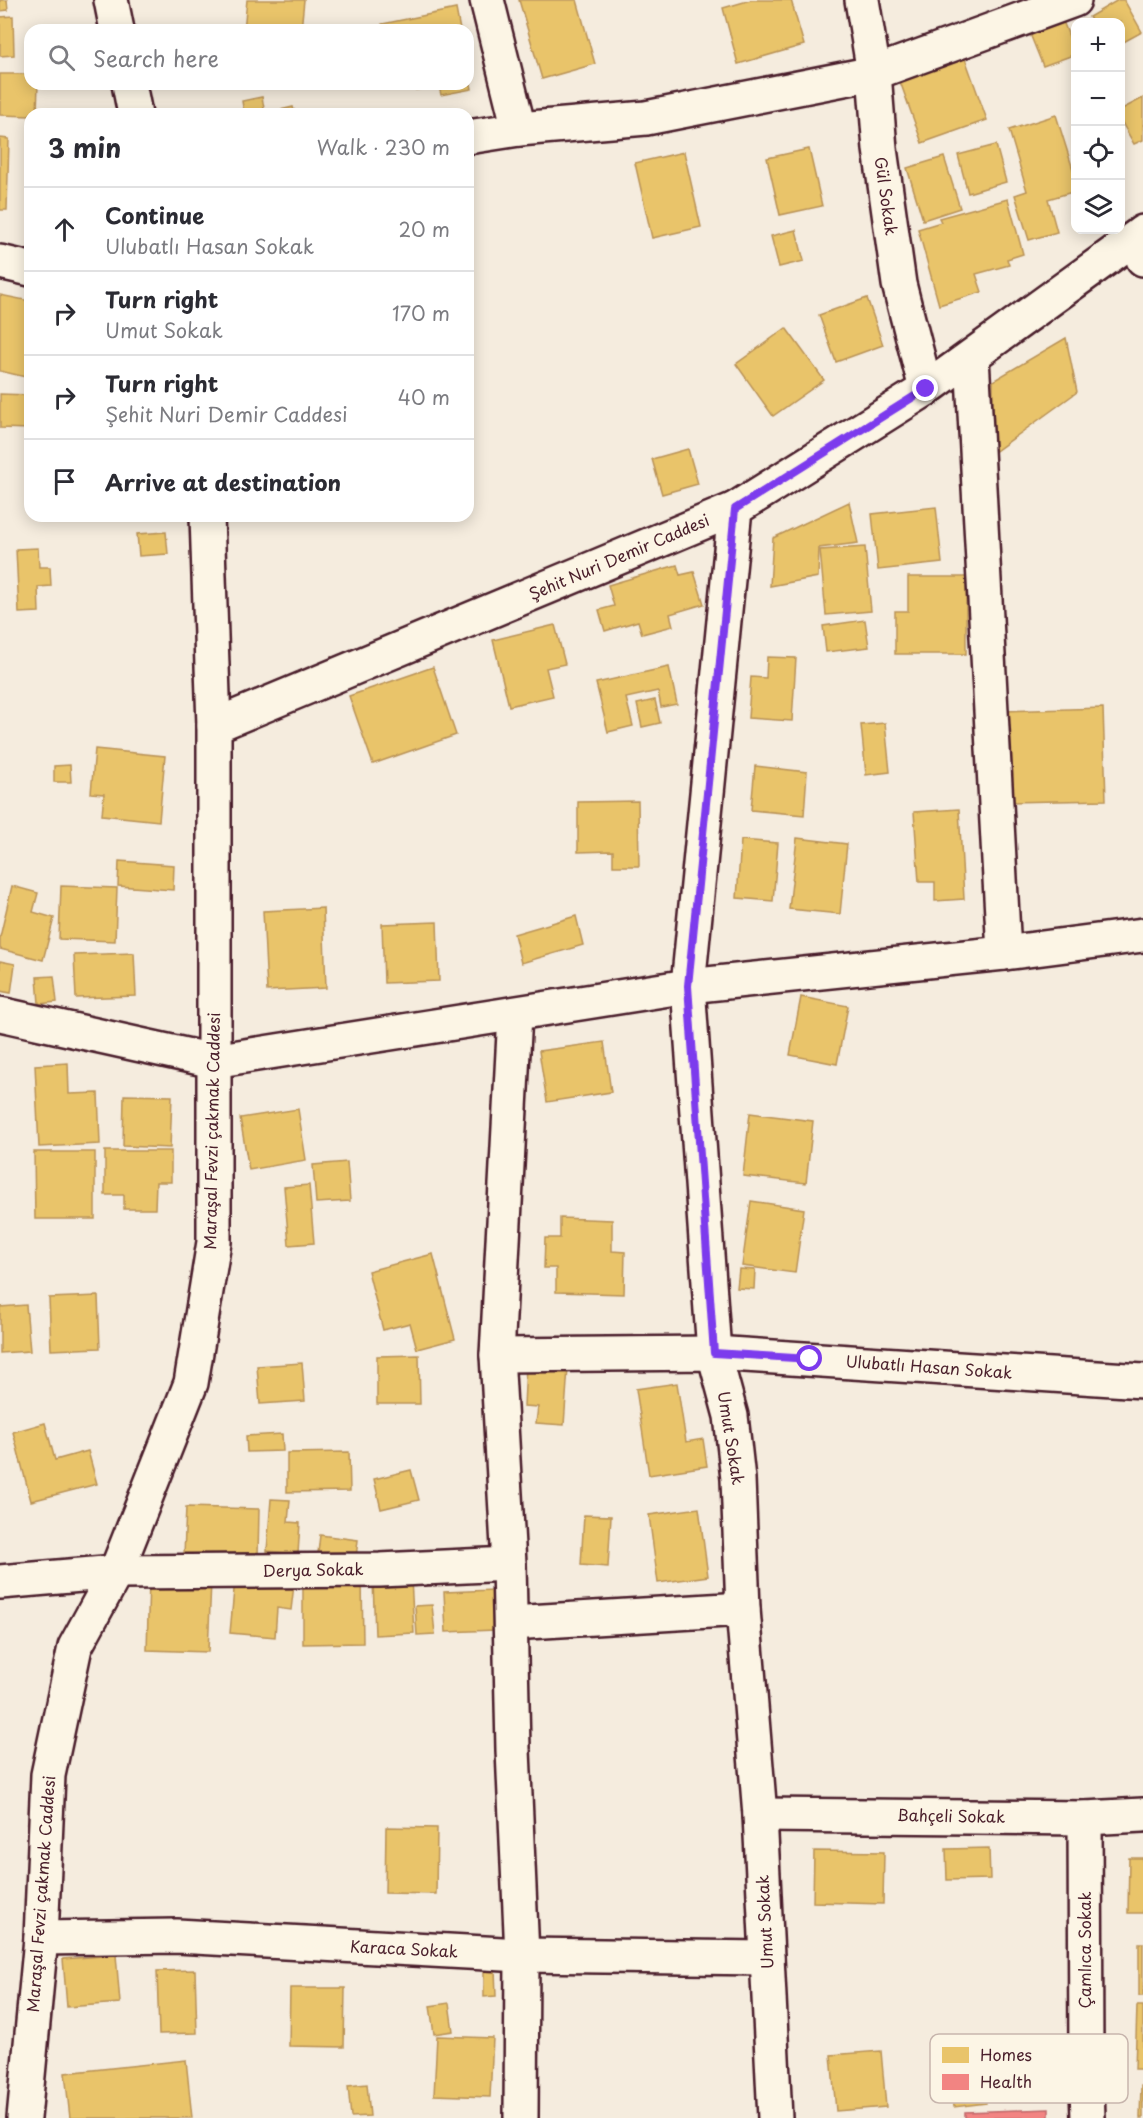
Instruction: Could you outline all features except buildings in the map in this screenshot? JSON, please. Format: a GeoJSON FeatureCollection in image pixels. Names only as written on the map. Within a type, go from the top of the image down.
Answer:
{"type":"FeatureCollection","features":[{"type":"Feature","properties":{"kind":"street"},"geometry":{"type":"LineString","coordinates":[[111,0],[116,24]]}},
{"type":"Feature","properties":{"kind":"street"},"geometry":{"type":"LineString","coordinates":[[487,0],[519,129]]}},
{"type":"Feature","properties":{"kind":"street","name":"Gül Sokak"},"geometry":{"type":"LineString","coordinates":[[862,0],[874,73],[880,149],[898,284],[926,389]]}},
{"type":"Feature","properties":{"kind":"street"},"geometry":{"type":"LineString","coordinates":[[474,136],[519,129],[646,118],[874,73],[1074,0]]}},
{"type":"Feature","properties":{"kind":"street"},"geometry":{"type":"LineString","coordinates":[[130,90],[134,108]]}},
{"type":"Feature","properties":{"kind":"street","name":"Şehit Nuri Demir Caddesi"},"geometry":{"type":"LineString","coordinates":[[214,726],[735,509],[926,389],[1142,241]]}},
{"type":"Feature","properties":{"kind":"street"},"geometry":{"type":"LineString","coordinates":[[0,262],[24,268]]}},
{"type":"Feature","properties":{"kind":"street"},"geometry":{"type":"LineString","coordinates":[[972,357],[1004,953]]}},
{"type":"Feature","properties":{"kind":"street","name":"Umut Sokak"},"geometry":{"type":"LineString","coordinates":[[735,509],[688,986],[714,1353],[731,1416],[738,1479],[743,1609],[759,1815],[775,2118]]}},
{"type":"Feature","properties":{"kind":"street","name":"Maraşal Fevzi çakmak Caddesi"},"geometry":{"type":"LineString","coordinates":[[24,2118],[41,1938],[48,1775],[75,1647],[116,1572],[190,1383],[214,1242],[214,726],[207,522]]}},
{"type":"Feature","properties":{"kind":"street"},"geometry":{"type":"LineString","coordinates":[[0,1014],[213,1061],[688,986],[1004,953],[1143,934]]}},
{"type":"Feature","properties":{"kind":"street"},"geometry":{"type":"LineString","coordinates":[[515,1014],[497,1355],[509,1564],[513,1750],[522,1955],[521,2118]]}},
{"type":"Feature","properties":{"kind":"street","name":"Ulubatlı Hasan Sokak"},"geometry":{"type":"LineString","coordinates":[[497,1355],[714,1353],[1143,1381]]}},
{"type":"Feature","properties":{"kind":"street","name":"Derya Sokak"},"geometry":{"type":"LineString","coordinates":[[0,1582],[116,1572],[380,1570],[509,1564]]}},
{"type":"Feature","properties":{"kind":"street"},"geometry":{"type":"LineString","coordinates":[[511,1623],[743,1609]]}},
{"type":"Feature","properties":{"kind":"street","name":"Bahçeli Sokak"},"geometry":{"type":"LineString","coordinates":[[759,1815],[1085,1818],[1143,1815]]}},
{"type":"Feature","properties":{"kind":"street","name":"Çamlıca Sokak"},"geometry":{"type":"LineString","coordinates":[[1085,1818],[1086,2034]]}},
{"type":"Feature","properties":{"kind":"street","name":"Karaca Sokak"},"geometry":{"type":"LineString","coordinates":[[41,1938],[177,1936],[522,1955],[767,1958]]}},
{"type":"Feature","properties":{"kind":"street","name":"Çamlıca Sokak"},"geometry":{"type":"LineString","coordinates":[[1088,2103],[1088,2118]]}},
{"type":"Feature","properties":{"kind":"route"},"geometry":{"type":"LineString","coordinates":[[810,1359],[714,1353],[688,986],[735,509],[926,389]]}}]}
